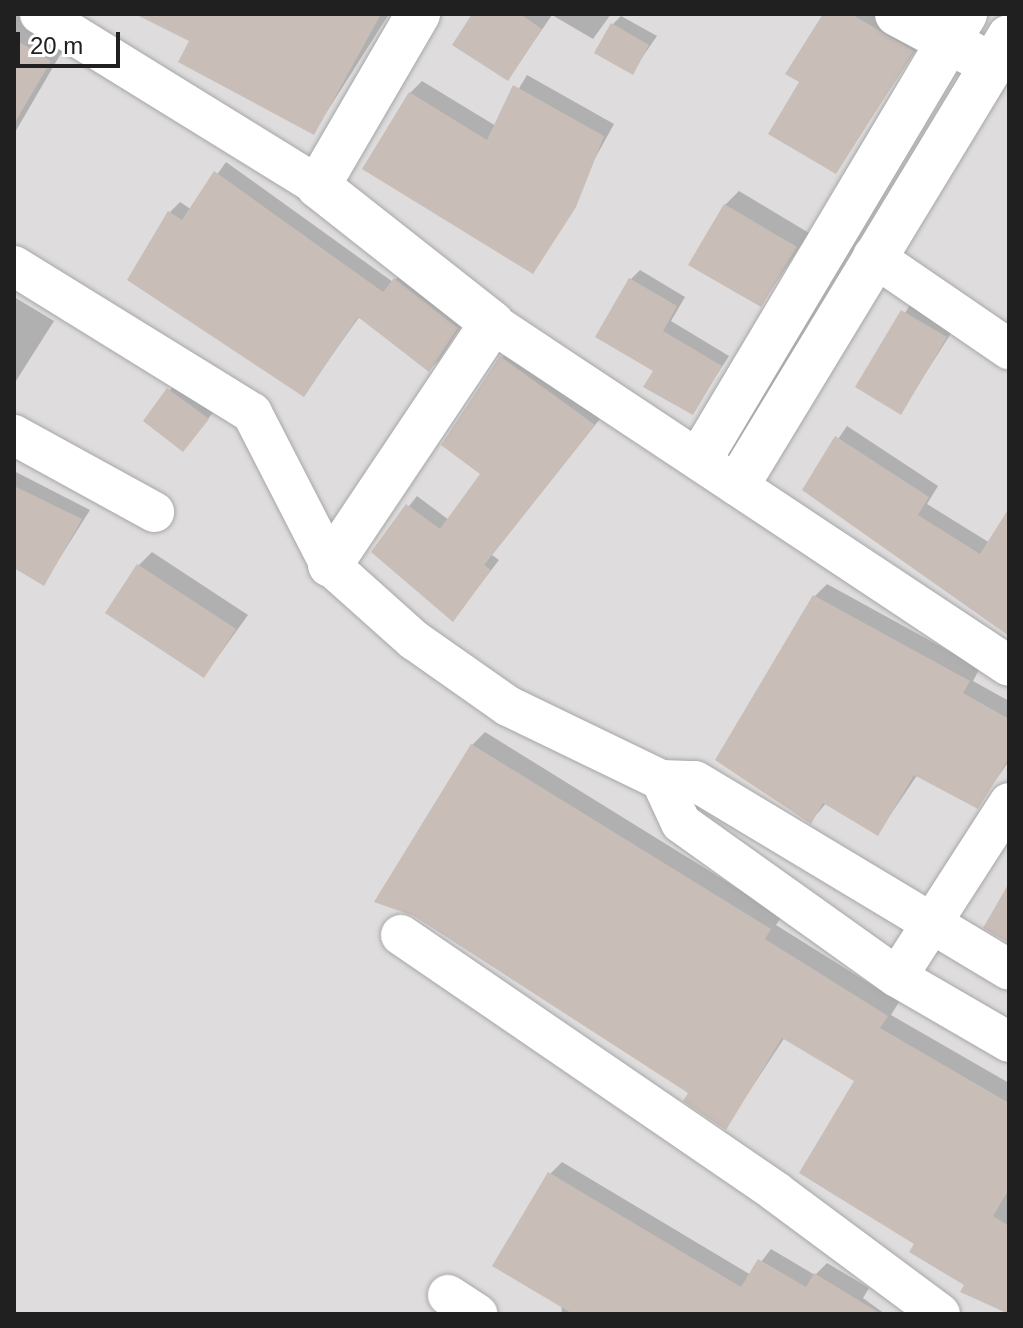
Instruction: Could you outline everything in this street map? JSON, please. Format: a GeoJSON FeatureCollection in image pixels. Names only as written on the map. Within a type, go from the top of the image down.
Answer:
{"type":"FeatureCollection","features":[{"type":"Feature","properties":{"kind":"street"},"geometry":{"type":"LineString","coordinates":[[40,14],[318,186],[492,323],[701,457],[1009,666]]}},
{"type":"Feature","properties":{"kind":"street"},"geometry":{"type":"LineString","coordinates":[[318,186],[418,14]]}},
{"type":"Feature","properties":{"kind":"street"},"geometry":{"type":"LineString","coordinates":[[738,484],[873,256],[1000,51],[957,27],[897,14]]}},
{"type":"Feature","properties":{"kind":"street"},"geometry":{"type":"LineString","coordinates":[[701,457],[957,27]]}},
{"type":"Feature","properties":{"kind":"street"},"geometry":{"type":"LineString","coordinates":[[873,256],[1009,349]]}},
{"type":"Feature","properties":{"kind":"street"},"geometry":{"type":"LineString","coordinates":[[14,266],[252,413],[330,565],[414,640],[508,706],[661,780],[695,781],[1009,970]]}},
{"type":"Feature","properties":{"kind":"street"},"geometry":{"type":"LineString","coordinates":[[330,565],[492,323]]}},
{"type":"Feature","properties":{"kind":"street"},"geometry":{"type":"LineString","coordinates":[[14,435],[154,512]]}},
{"type":"Feature","properties":{"kind":"street"},"geometry":{"type":"LineString","coordinates":[[661,780],[681,823],[897,977],[1009,1042]]}},
{"type":"Feature","properties":{"kind":"street"},"geometry":{"type":"LineString","coordinates":[[897,977],[1009,803]]}},
{"type":"Feature","properties":{"kind":"street"},"geometry":{"type":"LineString","coordinates":[[401,935],[776,1192],[940,1314]]}},
{"type":"Feature","properties":{"kind":"shaded area"},"geometry":{"type":"Polygon","coordinates":[[[14,14],[1009,14],[1009,1314],[14,1314],[14,14]]]}},
{"type":"Feature","properties":{"kind":"building"},"geometry":{"type":"Polygon","coordinates":[[[135,14],[381,14],[314,135],[178,62],[189,41],[135,14]]]}},
{"type":"Feature","properties":{"kind":"building"},"geometry":{"type":"Polygon","coordinates":[[[472,14],[520,14],[542,29],[508,81],[452,45],[472,14]]]}},
{"type":"Feature","properties":{"kind":"building"},"geometry":{"type":"Polygon","coordinates":[[[823,14],[851,14],[914,51],[836,174],[768,134],[799,82],[785,74],[823,14]]]}},
{"type":"Feature","properties":{"kind":"building"},"geometry":{"type":"Polygon","coordinates":[[[611,23],[649,45],[633,75],[594,53],[611,23]]]}},
{"type":"Feature","properties":{"kind":"building"},"geometry":{"type":"Polygon","coordinates":[[[14,39],[51,61],[14,124],[14,39]]]}},
{"type":"Feature","properties":{"kind":"building"},"geometry":{"type":"Polygon","coordinates":[[[513,85],[604,136],[576,207],[533,274],[362,169],[409,92],[487,140],[513,85]]]}},
{"type":"Feature","properties":{"kind":"building"},"geometry":{"type":"Polygon","coordinates":[[[214,171],[383,292],[394,278],[458,328],[429,372],[358,317],[304,397],[127,280],[168,211],[182,220],[214,171]]]}},
{"type":"Feature","properties":{"kind":"building"},"geometry":{"type":"Polygon","coordinates":[[[724,204],[797,247],[761,307],[688,265],[724,204]]]}},
{"type":"Feature","properties":{"kind":"building"},"geometry":{"type":"Polygon","coordinates":[[[629,278],[677,306],[663,331],[722,366],[693,415],[643,387],[653,371],[595,337],[629,278]]]}},
{"type":"Feature","properties":{"kind":"building"},"geometry":{"type":"Polygon","coordinates":[[[901,310],[947,337],[901,415],[855,387],[901,310]]]}},
{"type":"Feature","properties":{"kind":"building"},"geometry":{"type":"Polygon","coordinates":[[[500,356],[595,425],[484,565],[491,570],[453,622],[371,552],[406,504],[440,529],[480,474],[441,445],[500,356]]]}},
{"type":"Feature","properties":{"kind":"building"},"geometry":{"type":"Polygon","coordinates":[[[167,388],[209,419],[183,452],[143,421],[167,388]]]}},
{"type":"Feature","properties":{"kind":"building"},"geometry":{"type":"Polygon","coordinates":[[[835,436],[929,497],[918,515],[980,554],[1009,508],[1009,636],[802,490],[835,436]]]}},
{"type":"Feature","properties":{"kind":"building"},"geometry":{"type":"Polygon","coordinates":[[[14,486],[82,519],[44,586],[14,568],[14,486]]]}},
{"type":"Feature","properties":{"kind":"building"},"geometry":{"type":"Polygon","coordinates":[[[137,564],[236,629],[204,678],[105,613],[137,564]]]}},
{"type":"Feature","properties":{"kind":"building"},"geometry":{"type":"Polygon","coordinates":[[[813,595],[970,681],[963,693],[1009,719],[1009,758],[978,809],[914,775],[878,836],[823,803],[811,824],[715,760],[813,595]]]}},
{"type":"Feature","properties":{"kind":"building"},"geometry":{"type":"Polygon","coordinates":[[[471,744],[771,929],[765,939],[888,1016],[880,1028],[1009,1103],[1009,1189],[993,1216],[1009,1226],[1009,1314],[960,1292],[964,1285],[909,1252],[914,1244],[799,1173],[854,1081],[782,1038],[726,1130],[683,1101],[688,1093],[414,916],[374,902],[471,744]]]}},
{"type":"Feature","properties":{"kind":"building"},"geometry":{"type":"Polygon","coordinates":[[[1009,883],[1009,943],[983,928],[1009,883]]]}},
{"type":"Feature","properties":{"kind":"building"},"geometry":{"type":"Polygon","coordinates":[[[548,1172],[741,1287],[758,1259],[806,1287],[814,1273],[881,1314],[573,1314],[492,1266],[548,1172]]]}}]}
